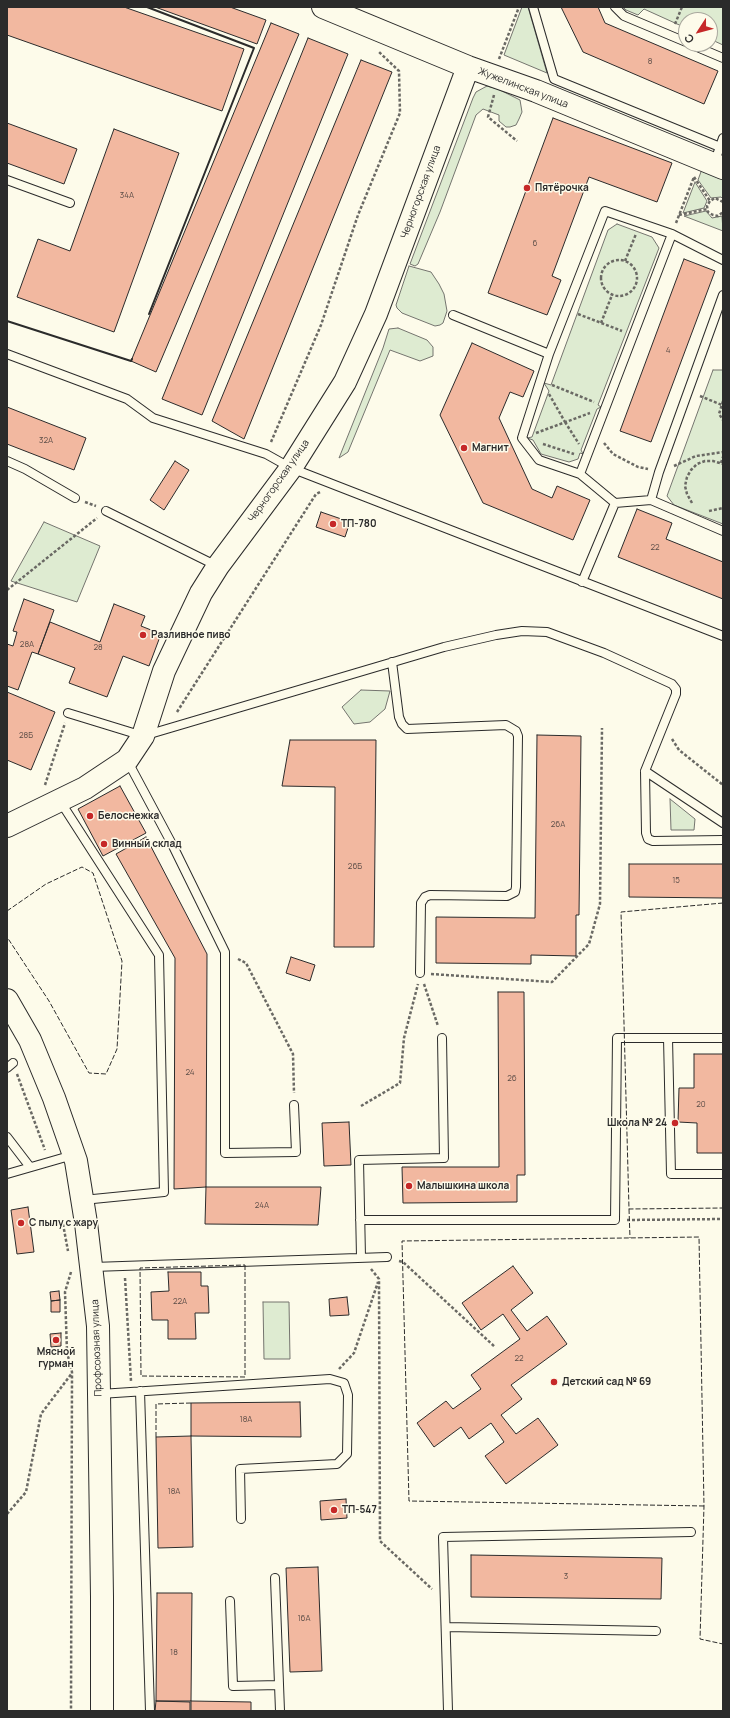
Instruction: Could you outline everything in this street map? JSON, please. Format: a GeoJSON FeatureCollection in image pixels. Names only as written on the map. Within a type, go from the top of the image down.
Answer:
{"type":"FeatureCollection","features":[{"type":"Feature","properties":{"kind":"street","name":"Жужелинская улица"},"geometry":{"type":"LineString","coordinates":[[323,7],[468,67],[719,160]]}},
{"type":"Feature","properties":{"kind":"street","name":"Черногорская улица"},"geometry":{"type":"LineString","coordinates":[[7,826],[52,795],[85,788],[126,760],[143,736],[164,671],[201,593],[218,566],[291,468],[345,382],[376,314],[468,67]]}},
{"type":"Feature","properties":{"kind":"street","name":"Профсоюзная улица"},"geometry":{"type":"LineString","coordinates":[[7,1000],[30,1040],[54,1098],[73,1154],[83,1200],[82,1269],[98,1326],[102,1711]]}},
{"type":"Feature","properties":{"kind":"lane"},"geometry":{"type":"LineString","coordinates":[[533,7],[554,79],[719,160],[723,138]]}},
{"type":"Feature","properties":{"kind":"lane"},"geometry":{"type":"LineString","coordinates":[[615,7],[624,16],[678,39]]}},
{"type":"Feature","properties":{"kind":"lane"},"geometry":{"type":"LineString","coordinates":[[709,52],[723,58]]}},
{"type":"Feature","properties":{"kind":"lane"},"geometry":{"type":"LineString","coordinates":[[7,180],[70,203]]}},
{"type":"Feature","properties":{"kind":"lane"},"geometry":{"type":"LineString","coordinates":[[723,260],[672,234],[605,211],[549,354],[522,438],[539,460],[580,474],[615,502],[651,500],[723,531]]}},
{"type":"Feature","properties":{"kind":"lane"},"geometry":{"type":"LineString","coordinates":[[580,474],[672,234]]}},
{"type":"Feature","properties":{"kind":"lane"},"geometry":{"type":"LineString","coordinates":[[651,500],[659,472],[723,296]]}},
{"type":"Feature","properties":{"kind":"lane"},"geometry":{"type":"LineString","coordinates":[[453,315],[549,354]]}},
{"type":"Feature","properties":{"kind":"lane"},"geometry":{"type":"LineString","coordinates":[[7,354],[127,399],[153,418],[266,454],[291,468],[723,636]]}},
{"type":"Feature","properties":{"kind":"lane"},"geometry":{"type":"LineString","coordinates":[[7,462],[25,469],[75,498]]}},
{"type":"Feature","properties":{"kind":"lane"},"geometry":{"type":"LineString","coordinates":[[582,582],[615,502]]}},
{"type":"Feature","properties":{"kind":"lane"},"geometry":{"type":"LineString","coordinates":[[106,511],[218,566]]}},
{"type":"Feature","properties":{"kind":"lane"},"geometry":{"type":"LineString","coordinates":[[68,714],[143,736],[444,647],[496,635],[522,631],[547,632],[604,653],[672,684],[676,688],[676,694],[645,771],[646,833],[648,839],[653,841],[723,840]]}},
{"type":"Feature","properties":{"kind":"lane"},"geometry":{"type":"LineString","coordinates":[[392,662],[399,717],[402,724],[407,729],[506,724],[516,731],[518,736],[515,892],[507,896],[426,896],[421,903],[420,974]]}},
{"type":"Feature","properties":{"kind":"lane"},"geometry":{"type":"LineString","coordinates":[[126,760],[172,846],[225,952],[225,1153],[296,1152],[294,1105]]}},
{"type":"Feature","properties":{"kind":"lane"},"geometry":{"type":"LineString","coordinates":[[645,771],[723,823]]}},
{"type":"Feature","properties":{"kind":"lane"},"geometry":{"type":"LineString","coordinates":[[52,795],[159,955],[164,1192],[83,1200]]}},
{"type":"Feature","properties":{"kind":"lane"},"geometry":{"type":"LineString","coordinates":[[361,1257],[359,1160],[444,1158],[442,1038]]}},
{"type":"Feature","properties":{"kind":"lane"},"geometry":{"type":"LineString","coordinates":[[360,1220],[615,1220],[617,1038],[723,1038]]}},
{"type":"Feature","properties":{"kind":"lane"},"geometry":{"type":"LineString","coordinates":[[668,1038],[671,1174],[723,1174]]}},
{"type":"Feature","properties":{"kind":"lane"},"geometry":{"type":"LineString","coordinates":[[7,1137],[30,1167]]}},
{"type":"Feature","properties":{"kind":"lane"},"geometry":{"type":"LineString","coordinates":[[7,1174],[73,1154]]}},
{"type":"Feature","properties":{"kind":"lane"},"geometry":{"type":"LineString","coordinates":[[82,1269],[387,1257]]}},
{"type":"Feature","properties":{"kind":"lane"},"geometry":{"type":"LineString","coordinates":[[99,1394],[330,1378],[344,1383],[348,1395],[347,1454],[337,1464],[240,1469],[241,1519]]}},
{"type":"Feature","properties":{"kind":"lane"},"geometry":{"type":"LineString","coordinates":[[140,1391],[150,1711]]}},
{"type":"Feature","properties":{"kind":"lane"},"geometry":{"type":"LineString","coordinates":[[448,1711],[443,1538],[691,1532]]}},
{"type":"Feature","properties":{"kind":"lane"},"geometry":{"type":"LineString","coordinates":[[275,1578],[280,1711]]}},
{"type":"Feature","properties":{"kind":"lane"},"geometry":{"type":"LineString","coordinates":[[230,1601],[233,1686],[279,1685]]}},
{"type":"Feature","properties":{"kind":"lane"},"geometry":{"type":"LineString","coordinates":[[446,1627],[656,1632]]}},
{"type":"Feature","properties":{"kind":"path"},"geometry":{"type":"LineString","coordinates":[[493,75],[519,7]]}},
{"type":"Feature","properties":{"kind":"path"},"geometry":{"type":"LineString","coordinates":[[671,36],[682,7]]}},
{"type":"Feature","properties":{"kind":"path"},"geometry":{"type":"LineString","coordinates":[[266,454],[321,325],[358,215],[400,113],[399,71],[374,48]]}},
{"type":"Feature","properties":{"kind":"path"},"geometry":{"type":"LineString","coordinates":[[488,117],[517,141]]}},
{"type":"Feature","properties":{"kind":"path"},"geometry":{"type":"LineString","coordinates":[[672,234],[694,177],[710,201]]}},
{"type":"Feature","properties":{"kind":"path"},"geometry":{"type":"LineString","coordinates":[[707,209],[710,201],[718,198],[723,202]]}},
{"type":"Feature","properties":{"kind":"path"},"geometry":{"type":"LineString","coordinates":[[707,209],[713,215],[718,216],[723,213]]}},
{"type":"Feature","properties":{"kind":"path"},"geometry":{"type":"LineString","coordinates":[[679,215],[707,209]]}},
{"type":"Feature","properties":{"kind":"path"},"geometry":{"type":"LineString","coordinates":[[625,261],[640,223]]}},
{"type":"Feature","properties":{"kind":"path"},"geometry":{"type":"LineString","coordinates":[[613,261],[625,261],[634,268],[638,279],[636,285],[629,294],[618,297],[612,295],[603,287],[601,275],[607,264],[613,261]]}},
{"type":"Feature","properties":{"kind":"path"},"geometry":{"type":"LineString","coordinates":[[601,323],[612,295]]}},
{"type":"Feature","properties":{"kind":"path"},"geometry":{"type":"LineString","coordinates":[[566,310],[633,336]]}},
{"type":"Feature","properties":{"kind":"path"},"geometry":{"type":"LineString","coordinates":[[541,380],[606,406]]}},
{"type":"Feature","properties":{"kind":"path"},"geometry":{"type":"LineString","coordinates":[[541,380],[587,457]]}},
{"type":"Feature","properties":{"kind":"path"},"geometry":{"type":"LineString","coordinates":[[688,392],[722,405]]}},
{"type":"Feature","properties":{"kind":"path"},"geometry":{"type":"LineString","coordinates":[[723,401],[718,414],[723,420]]}},
{"type":"Feature","properties":{"kind":"path"},"geometry":{"type":"LineString","coordinates":[[522,438],[606,406]]}},
{"type":"Feature","properties":{"kind":"path"},"geometry":{"type":"LineString","coordinates":[[596,432],[613,454],[638,467],[659,472],[696,456],[723,452]]}},
{"type":"Feature","properties":{"kind":"path"},"geometry":{"type":"LineString","coordinates":[[522,438],[587,457]]}},
{"type":"Feature","properties":{"kind":"path"},"geometry":{"type":"LineString","coordinates":[[694,505],[687,494],[686,486],[687,478],[691,470],[697,464],[705,461],[722,463],[723,456]]}},
{"type":"Feature","properties":{"kind":"path"},"geometry":{"type":"LineString","coordinates":[[166,730],[316,494],[333,484]]}},
{"type":"Feature","properties":{"kind":"path"},"geometry":{"type":"LineString","coordinates":[[7,590],[106,511],[75,498]]}},
{"type":"Feature","properties":{"kind":"path"},"geometry":{"type":"LineString","coordinates":[[705,510],[713,511],[723,508]]}},
{"type":"Feature","properties":{"kind":"path"},"geometry":{"type":"LineString","coordinates":[[52,795],[68,714]]}},
{"type":"Feature","properties":{"kind":"path"},"geometry":{"type":"LineString","coordinates":[[663,727],[679,750],[723,785]]}},
{"type":"Feature","properties":{"kind":"path"},"geometry":{"type":"LineString","coordinates":[[420,974],[552,982],[589,944],[600,904],[602,728]]}},
{"type":"Feature","properties":{"kind":"path"},"geometry":{"type":"LineString","coordinates":[[225,952],[246,963],[293,1054],[294,1105]]}},
{"type":"Feature","properties":{"kind":"path"},"geometry":{"type":"LineString","coordinates":[[420,974],[442,1038]]}},
{"type":"Feature","properties":{"kind":"path"},"geometry":{"type":"LineString","coordinates":[[361,1106],[400,1083],[404,1038],[420,974]]}},
{"type":"Feature","properties":{"kind":"path"},"geometry":{"type":"LineString","coordinates":[[10,1065],[49,1161]]}},
{"type":"Feature","properties":{"kind":"path"},"geometry":{"type":"LineString","coordinates":[[615,1220],[723,1219]]}},
{"type":"Feature","properties":{"kind":"path"},"geometry":{"type":"LineString","coordinates":[[63,1224],[69,1256]]}},
{"type":"Feature","properties":{"kind":"path"},"geometry":{"type":"LineString","coordinates":[[361,1257],[379,1279],[380,1541],[445,1601]]}},
{"type":"Feature","properties":{"kind":"path"},"geometry":{"type":"LineString","coordinates":[[387,1257],[403,1262],[495,1347]]}},
{"type":"Feature","properties":{"kind":"path"},"geometry":{"type":"LineString","coordinates":[[71,1711],[72,1372],[67,1352],[65,1292],[82,1269]]}},
{"type":"Feature","properties":{"kind":"path"},"geometry":{"type":"LineString","coordinates":[[330,1378],[354,1353],[379,1279]]}},
{"type":"Feature","properties":{"kind":"path"},"geometry":{"type":"LineString","coordinates":[[7,1514],[26,1492],[41,1414],[72,1372]]}},
{"type":"Feature","properties":{"kind":"green space"},"geometry":{"type":"Polygon","coordinates":[[[522,7],[528,7],[547,73],[504,55],[522,7]]]}},
{"type":"Feature","properties":{"kind":"green space"},"geometry":{"type":"Polygon","coordinates":[[[623,7],[723,7],[723,45],[718,43],[718,12],[678,12],[678,24],[644,9],[638,15],[626,10],[623,7]]]}},
{"type":"Feature","properties":{"kind":"green space"},"geometry":{"type":"Polygon","coordinates":[[[487,86],[498,89],[520,100],[522,112],[519,119],[516,125],[506,127],[499,121],[499,115],[483,109],[476,115],[440,212],[418,264],[415,266],[410,264],[473,98],[476,92],[487,86]]]}},
{"type":"Feature","properties":{"kind":"green space"},"geometry":{"type":"Polygon","coordinates":[[[702,169],[723,176],[723,199],[721,197],[711,198],[698,180],[702,169]]]}},
{"type":"Feature","properties":{"kind":"green space"},"geometry":{"type":"Polygon","coordinates":[[[695,182],[707,201],[704,208],[683,213],[695,182]]]}},
{"type":"Feature","properties":{"kind":"green space"},"geometry":{"type":"Polygon","coordinates":[[[706,211],[712,218],[722,216],[723,231],[684,216],[706,211]]]}},
{"type":"Feature","properties":{"kind":"green space"},"geometry":{"type":"Polygon","coordinates":[[[617,224],[652,237],[659,248],[598,405],[601,407],[597,409],[581,450],[583,454],[580,453],[578,459],[569,462],[541,454],[533,440],[527,438],[532,437],[549,391],[544,383],[551,385],[608,230],[617,224]]]}},
{"type":"Feature","properties":{"kind":"green space"},"geometry":{"type":"Polygon","coordinates":[[[409,266],[431,272],[439,284],[444,294],[447,311],[443,323],[440,325],[435,326],[402,313],[397,308],[396,305],[409,266]]]}},
{"type":"Feature","properties":{"kind":"green space"},"geometry":{"type":"Polygon","coordinates":[[[398,328],[427,340],[433,347],[433,356],[420,361],[390,350],[348,452],[339,458],[383,348],[389,329],[398,328]]]}},
{"type":"Feature","properties":{"kind":"green space"},"geometry":{"type":"Polygon","coordinates":[[[713,370],[723,370],[723,524],[674,505],[667,496],[713,370]]]}},
{"type":"Feature","properties":{"kind":"green space"},"geometry":{"type":"Polygon","coordinates":[[[44,522],[100,546],[77,602],[11,581],[44,522]]]}},
{"type":"Feature","properties":{"kind":"green space"},"geometry":{"type":"Polygon","coordinates":[[[361,690],[390,691],[385,709],[370,722],[354,724],[342,707],[361,690]]]}},
{"type":"Feature","properties":{"kind":"green space"},"geometry":{"type":"Polygon","coordinates":[[[670,799],[695,819],[694,830],[671,830],[670,799]]]}},
{"type":"Feature","properties":{"kind":"green space"},"geometry":{"type":"Polygon","coordinates":[[[263,1302],[289,1302],[290,1359],[264,1359],[263,1302]]]}},
{"type":"Feature","properties":{"kind":"building"},"geometry":{"type":"Polygon","coordinates":[[[7,7],[124,7],[244,49],[222,111],[7,35],[7,7]]]}},
{"type":"Feature","properties":{"kind":"building"},"geometry":{"type":"Polygon","coordinates":[[[155,7],[230,7],[266,20],[257,44],[155,7]]]}},
{"type":"Feature","properties":{"kind":"building"},"geometry":{"type":"Polygon","coordinates":[[[561,7],[598,7],[605,23],[718,71],[704,104],[583,52],[561,7]]]}},
{"type":"Feature","properties":{"kind":"building"},"geometry":{"type":"Polygon","coordinates":[[[271,23],[299,34],[156,372],[131,361],[271,23]]]}},
{"type":"Feature","properties":{"kind":"building"},"geometry":{"type":"Polygon","coordinates":[[[308,38],[348,54],[202,415],[162,399],[308,38]]]}},
{"type":"Feature","properties":{"kind":"building"},"geometry":{"type":"Polygon","coordinates":[[[361,60],[392,72],[244,439],[212,421],[361,60]]]}},
{"type":"Feature","properties":{"kind":"building"},"geometry":{"type":"Polygon","coordinates":[[[553,118],[672,163],[657,202],[589,177],[552,276],[561,280],[547,315],[488,293],[553,118]]]}},
{"type":"Feature","properties":{"kind":"building"},"geometry":{"type":"Polygon","coordinates":[[[7,123],[77,149],[64,184],[7,163],[7,123]]]}},
{"type":"Feature","properties":{"kind":"building"},"geometry":{"type":"Polygon","coordinates":[[[114,129],[179,153],[114,332],[17,297],[38,239],[70,251],[114,129]]]}},
{"type":"Feature","properties":{"kind":"building"},"geometry":{"type":"Polygon","coordinates":[[[684,259],[715,271],[651,442],[620,431],[684,259]]]}},
{"type":"Feature","properties":{"kind":"building"},"geometry":{"type":"Polygon","coordinates":[[[472,343],[534,371],[523,397],[510,392],[499,418],[532,489],[552,498],[557,486],[590,500],[573,540],[483,503],[440,415],[472,343]]]}},
{"type":"Feature","properties":{"kind":"building"},"geometry":{"type":"Polygon","coordinates":[[[7,407],[86,438],[74,470],[7,444],[7,407]]]}},
{"type":"Feature","properties":{"kind":"building"},"geometry":{"type":"Polygon","coordinates":[[[175,461],[189,470],[164,510],[150,500],[175,461]]]}},
{"type":"Feature","properties":{"kind":"building"},"geometry":{"type":"Polygon","coordinates":[[[637,509],[672,523],[666,539],[723,562],[723,599],[618,557],[637,509]]]}},
{"type":"Feature","properties":{"kind":"building","name":"ТП-780"},"geometry":{"type":"Polygon","coordinates":[[[321,512],[350,522],[345,537],[316,527],[321,512]]]}},
{"type":"Feature","properties":{"kind":"building"},"geometry":{"type":"Polygon","coordinates":[[[24,599],[54,610],[38,654],[32,652],[18,690],[7,686],[7,644],[13,646],[17,632],[13,631],[24,599]]]}},
{"type":"Feature","properties":{"kind":"building"},"geometry":{"type":"Polygon","coordinates":[[[114,604],[145,616],[141,626],[161,634],[149,666],[123,656],[107,697],[69,683],[75,668],[38,654],[50,622],[100,642],[114,604]]]}},
{"type":"Feature","properties":{"kind":"building"},"geometry":{"type":"Polygon","coordinates":[[[7,692],[55,712],[31,770],[7,760],[7,692]]]}},
{"type":"Feature","properties":{"kind":"building"},"geometry":{"type":"Polygon","coordinates":[[[537,735],[581,736],[579,915],[576,915],[576,956],[531,955],[531,964],[436,963],[436,917],[535,918],[537,735]]]}},
{"type":"Feature","properties":{"kind":"building"},"geometry":{"type":"Polygon","coordinates":[[[290,740],[376,740],[374,947],[334,947],[335,787],[282,786],[290,740]]]}},
{"type":"Feature","properties":{"kind":"building"},"geometry":{"type":"Polygon","coordinates":[[[120,786],[146,833],[103,856],[78,809],[120,786]]]}},
{"type":"Feature","properties":{"kind":"building"},"geometry":{"type":"Polygon","coordinates":[[[146,837],[207,954],[206,1187],[174,1189],[175,958],[116,854],[146,837]]]}},
{"type":"Feature","properties":{"kind":"building"},"geometry":{"type":"Polygon","coordinates":[[[629,864],[723,864],[723,898],[629,897],[629,864]]]}},
{"type":"Feature","properties":{"kind":"building"},"geometry":{"type":"Polygon","coordinates":[[[291,957],[315,965],[310,981],[286,973],[291,957]]]}},
{"type":"Feature","properties":{"kind":"building"},"geometry":{"type":"Polygon","coordinates":[[[498,992],[524,992],[525,1175],[517,1175],[517,1202],[403,1203],[402,1167],[499,1167],[498,992]]]}},
{"type":"Feature","properties":{"kind":"building"},"geometry":{"type":"Polygon","coordinates":[[[694,1054],[723,1054],[723,1153],[697,1153],[697,1123],[678,1122],[679,1088],[694,1088],[694,1054]]]}},
{"type":"Feature","properties":{"kind":"building"},"geometry":{"type":"Polygon","coordinates":[[[349,1122],[351,1165],[324,1166],[322,1123],[349,1122]]]}},
{"type":"Feature","properties":{"kind":"building"},"geometry":{"type":"Polygon","coordinates":[[[206,1187],[321,1187],[318,1225],[205,1224],[206,1187]]]}},
{"type":"Feature","properties":{"kind":"building","name":"С пылу с жару"},"geometry":{"type":"Polygon","coordinates":[[[28,1207],[34,1252],[17,1254],[11,1210],[28,1207]]]}},
{"type":"Feature","properties":{"kind":"building"},"geometry":{"type":"Polygon","coordinates":[[[513,1266],[533,1293],[511,1310],[527,1331],[547,1316],[567,1344],[511,1385],[522,1399],[501,1415],[516,1434],[538,1418],[558,1445],[506,1484],[485,1456],[504,1442],[491,1423],[469,1439],[461,1427],[434,1447],[417,1423],[446,1401],[453,1409],[481,1389],[471,1375],[520,1339],[503,1314],[481,1330],[462,1303],[513,1266]]]}},
{"type":"Feature","properties":{"kind":"building"},"geometry":{"type":"Polygon","coordinates":[[[168,1272],[201,1272],[201,1286],[208,1286],[209,1313],[195,1313],[196,1339],[168,1339],[168,1320],[152,1320],[151,1292],[169,1291],[168,1272]]]}},
{"type":"Feature","properties":{"kind":"building"},"geometry":{"type":"Polygon","coordinates":[[[59,1291],[60,1300],[51,1301],[50,1292],[59,1291]]]}},
{"type":"Feature","properties":{"kind":"building"},"geometry":{"type":"Polygon","coordinates":[[[347,1297],[349,1315],[330,1316],[329,1299],[347,1297]]]}},
{"type":"Feature","properties":{"kind":"building"},"geometry":{"type":"Polygon","coordinates":[[[60,1300],[60,1312],[51,1312],[51,1301],[60,1300]]]}},
{"type":"Feature","properties":{"kind":"building","name":"Мясной гурман"},"geometry":{"type":"Polygon","coordinates":[[[61,1333],[61,1346],[51,1347],[50,1334],[61,1333]]]}},
{"type":"Feature","properties":{"kind":"building"},"geometry":{"type":"Polygon","coordinates":[[[300,1402],[301,1437],[191,1436],[191,1403],[300,1402]]]}},
{"type":"Feature","properties":{"kind":"building"},"geometry":{"type":"Polygon","coordinates":[[[191,1436],[193,1547],[158,1548],[156,1437],[191,1436]]]}},
{"type":"Feature","properties":{"kind":"building","name":"ТП-547"},"geometry":{"type":"Polygon","coordinates":[[[346,1499],[347,1518],[321,1520],[320,1501],[346,1499]]]}},
{"type":"Feature","properties":{"kind":"building"},"geometry":{"type":"Polygon","coordinates":[[[471,1555],[662,1558],[661,1599],[471,1597],[471,1555]]]}},
{"type":"Feature","properties":{"kind":"building"},"geometry":{"type":"Polygon","coordinates":[[[318,1567],[322,1671],[290,1672],[286,1568],[318,1567]]]}},
{"type":"Feature","properties":{"kind":"building"},"geometry":{"type":"Polygon","coordinates":[[[157,1593],[192,1593],[191,1701],[156,1701],[157,1593]]]}},
{"type":"Feature","properties":{"kind":"building"},"geometry":{"type":"Polygon","coordinates":[[[156,1701],[190,1702],[190,1711],[155,1711],[156,1701]]]}},
{"type":"Feature","properties":{"kind":"building"},"geometry":{"type":"Polygon","coordinates":[[[191,1701],[251,1702],[251,1711],[191,1711],[191,1701]]]}},
{"type":"Feature","properties":{"kind":"fence"},"geometry":{"type":"LineString","coordinates":[[7,911],[46,884],[82,867],[93,873],[122,961],[117,1049],[106,1074],[89,1073],[49,1001],[7,937]]}},
{"type":"Feature","properties":{"kind":"fence"},"geometry":{"type":"LineString","coordinates":[[723,903],[621,912],[629,1209],[723,1208]]}},
{"type":"Feature","properties":{"kind":"fence"},"geometry":{"type":"LineString","coordinates":[[629,1209],[630,1238]]}},
{"type":"Feature","properties":{"kind":"fence"},"geometry":{"type":"LineString","coordinates":[[704,1506],[409,1501],[402,1241],[699,1237],[704,1506],[700,1639],[723,1644]]}},
{"type":"Feature","properties":{"kind":"fence"},"geometry":{"type":"LineString","coordinates":[[245,1265],[245,1377],[141,1376],[140,1268],[245,1265]]}},
{"type":"Feature","properties":{"kind":"fence"},"geometry":{"type":"LineString","coordinates":[[156,1437],[156,1404],[191,1403]]}},
{"type":"Feature","properties":{"kind":"wall"},"geometry":{"type":"LineString","coordinates":[[147,7],[254,48],[149,314]]}},
{"type":"Feature","properties":{"kind":"wall"},"geometry":{"type":"LineString","coordinates":[[7,321],[131,361],[132,359]]}},
{"type":"Feature","properties":{"kind":"place","name":"Пятёрочка"},"geometry":{"type":"Point","coordinates":[527,188]}},
{"type":"Feature","properties":{"kind":"place","name":"Магнит"},"geometry":{"type":"Point","coordinates":[464,448]}},
{"type":"Feature","properties":{"kind":"place","name":"ТП-780"},"geometry":{"type":"Point","coordinates":[333,524]}},
{"type":"Feature","properties":{"kind":"place","name":"Разливное пиво"},"geometry":{"type":"Point","coordinates":[143,635]}},
{"type":"Feature","properties":{"kind":"place","name":"Белоснежка"},"geometry":{"type":"Point","coordinates":[90,816]}},
{"type":"Feature","properties":{"kind":"place","name":"Винный склад"},"geometry":{"type":"Point","coordinates":[104,844]}},
{"type":"Feature","properties":{"kind":"place","name":"Школа № 24"},"geometry":{"type":"Point","coordinates":[675,1123]}},
{"type":"Feature","properties":{"kind":"place","name":"Малышкина школа"},"geometry":{"type":"Point","coordinates":[409,1186]}},
{"type":"Feature","properties":{"kind":"place","name":"С пылу с жару"},"geometry":{"type":"Point","coordinates":[21,1223]}},
{"type":"Feature","properties":{"kind":"place","name":"Мясной гурман"},"geometry":{"type":"Point","coordinates":[56,1340]}},
{"type":"Feature","properties":{"kind":"place","name":"Детский сад № 69"},"geometry":{"type":"Point","coordinates":[554,1382]}},
{"type":"Feature","properties":{"kind":"place","name":"ТП-547"},"geometry":{"type":"Point","coordinates":[334,1510]}}]}
